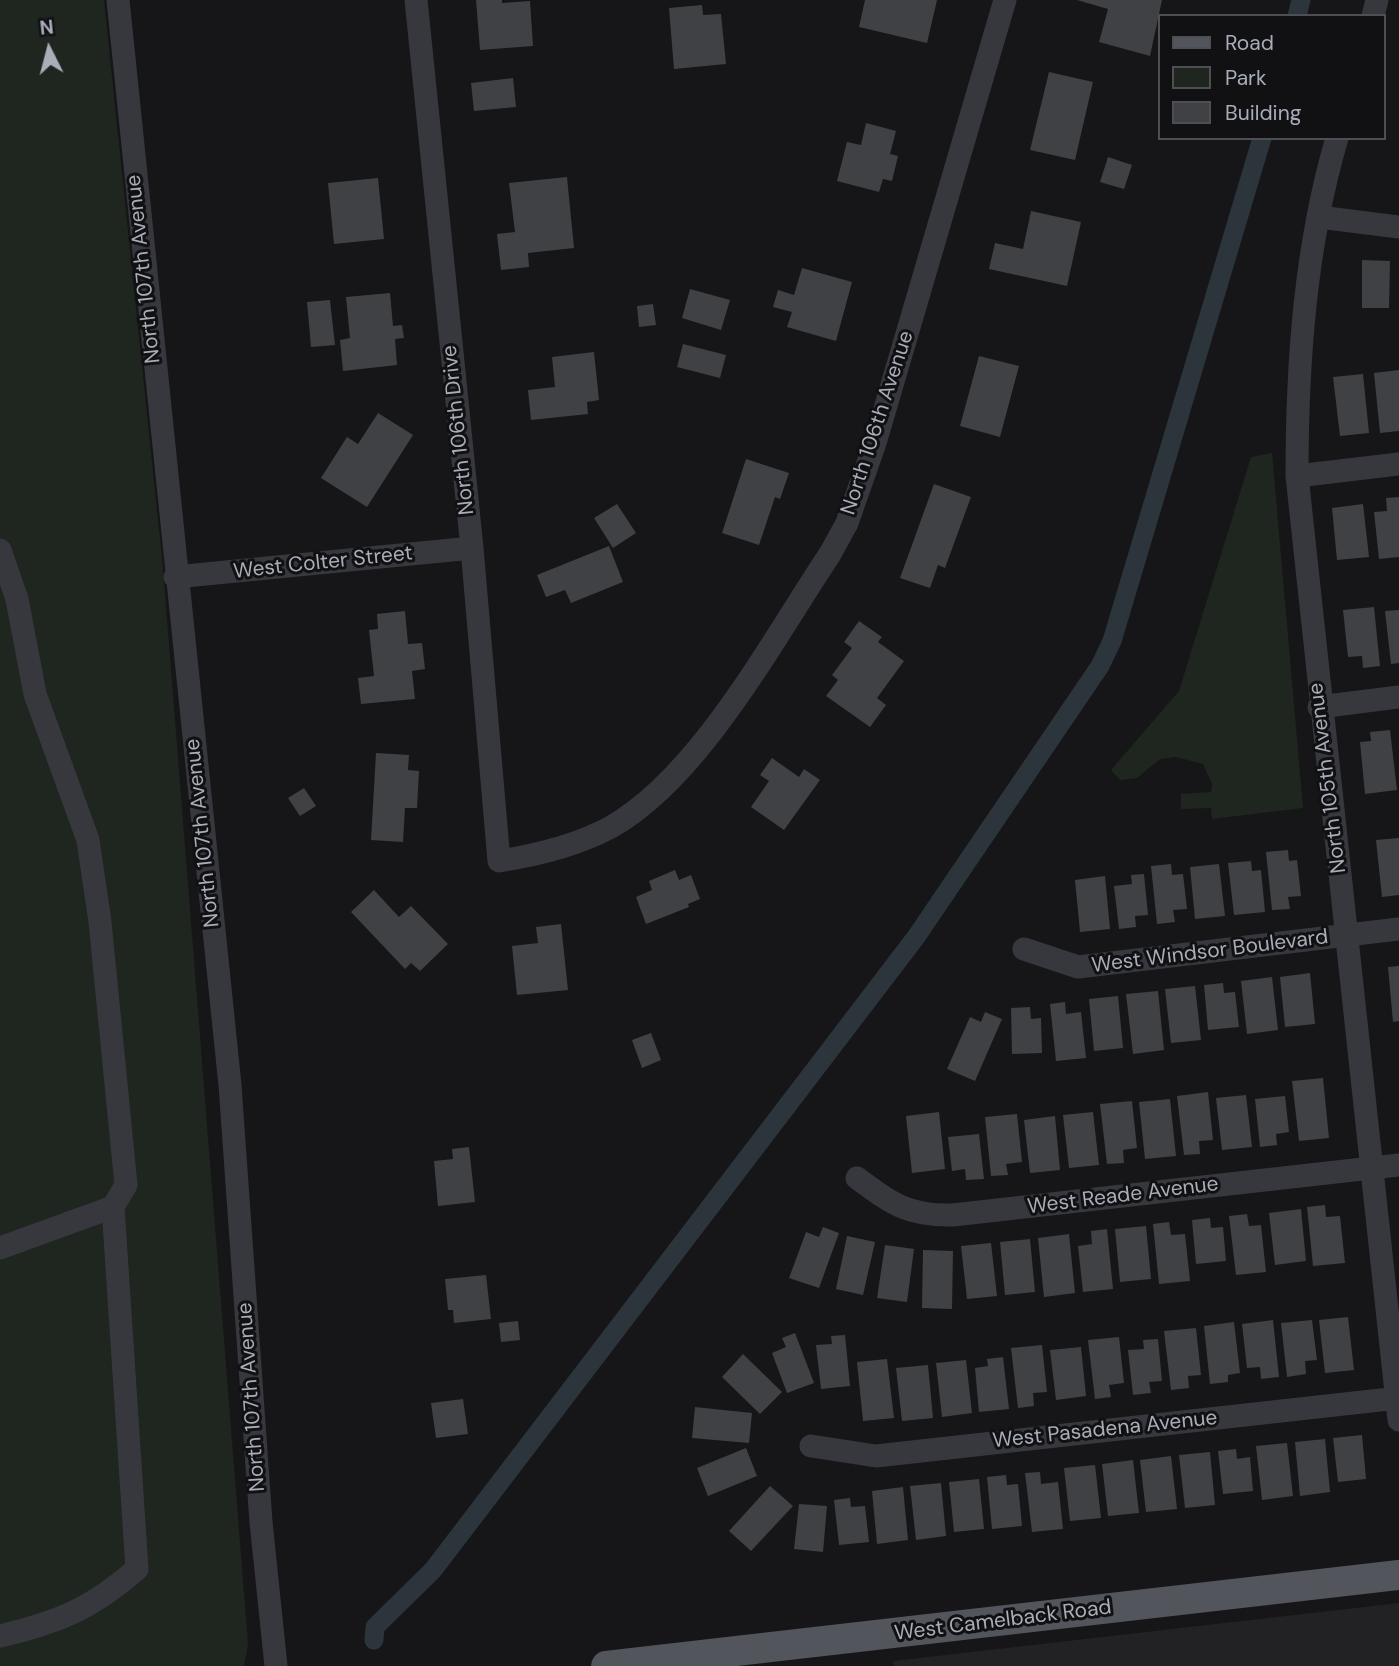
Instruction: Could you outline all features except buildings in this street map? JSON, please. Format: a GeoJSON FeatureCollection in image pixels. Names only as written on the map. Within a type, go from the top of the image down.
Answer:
{"type":"FeatureCollection","features":[{"type":"Feature","properties":{"kind":"main road","name":"West Camelback Road"},"geometry":{"type":"LineString","coordinates":[[606,1666],[1399,1575]]}},
{"type":"Feature","properties":{"kind":"street","name":"North 107th Avenue"},"geometry":{"type":"LineString","coordinates":[[118,0],[175,577],[230,1085],[260,1509],[276,1666]]}},
{"type":"Feature","properties":{"kind":"street","name":"North 106th Drive"},"geometry":{"type":"LineString","coordinates":[[416,0],[472,548],[499,861]]}},
{"type":"Feature","properties":{"kind":"street","name":"North 106th Avenue"},"geometry":{"type":"LineString","coordinates":[[499,861],[573,844],[611,826],[641,806],[675,774],[706,737],[830,554],[847,523],[876,443],[1006,0]]}},
{"type":"Feature","properties":{"kind":"street","name":"North 105th Avenue"},"geometry":{"type":"LineString","coordinates":[[1337,140],[1319,217],[1300,352],[1297,476],[1319,707],[1398,1405]]}},
{"type":"Feature","properties":{"kind":"street"},"geometry":{"type":"LineString","coordinates":[[1319,217],[1399,227]]}},
{"type":"Feature","properties":{"kind":"street"},"geometry":{"type":"LineString","coordinates":[[1297,476],[1399,464]]}},
{"type":"Feature","properties":{"kind":"street","name":"West Colter Street"},"geometry":{"type":"LineString","coordinates":[[175,577],[472,548]]}},
{"type":"Feature","properties":{"kind":"street"},"geometry":{"type":"LineString","coordinates":[[0,551],[17,599],[35,694],[88,840],[100,922],[126,1185],[113,1207],[137,1569],[105,1597],[51,1623],[0,1636]]}},
{"type":"Feature","properties":{"kind":"street"},"geometry":{"type":"LineString","coordinates":[[1319,707],[1399,697]]}},
{"type":"Feature","properties":{"kind":"street","name":"West Windsor Boulevard"},"geometry":{"type":"LineString","coordinates":[[1024,948],[1078,967],[1399,929]]}},
{"type":"Feature","properties":{"kind":"street","name":"West Reade Avenue"},"geometry":{"type":"LineString","coordinates":[[857,1178],[892,1205],[931,1216],[1399,1164]]}},
{"type":"Feature","properties":{"kind":"street"},"geometry":{"type":"LineString","coordinates":[[0,1248],[113,1207]]}},
{"type":"Feature","properties":{"kind":"street","name":"West Pasadena Avenue"},"geometry":{"type":"LineString","coordinates":[[811,1446],[876,1456],[1398,1405]]}},
{"type":"Feature","properties":{"kind":"shaded area"},"geometry":{"type":"Polygon","coordinates":[[[1399,1603],[1399,1666],[894,1666],[893,1661],[1399,1603]]]}},
{"type":"Feature","properties":{"kind":"green space"},"geometry":{"type":"Polygon","coordinates":[[[0,0],[104,0],[163,568],[248,1644],[244,1666],[0,1666],[0,0]]]}},
{"type":"Feature","properties":{"kind":"green space"},"geometry":{"type":"Polygon","coordinates":[[[1272,453],[1303,808],[1212,819],[1211,808],[1181,809],[1181,794],[1211,792],[1212,784],[1203,764],[1176,757],[1160,759],[1137,778],[1120,780],[1111,770],[1179,691],[1251,457],[1272,453]]]}},
{"type":"Feature","properties":{"kind":"waterway"},"geometry":{"type":"LineString","coordinates":[[1298,14],[1301,0]]}},
{"type":"Feature","properties":{"kind":"waterway"},"geometry":{"type":"LineString","coordinates":[[374,1640],[375,1627],[433,1570],[916,937],[1100,666],[1112,641],[1261,140]]}}]}
